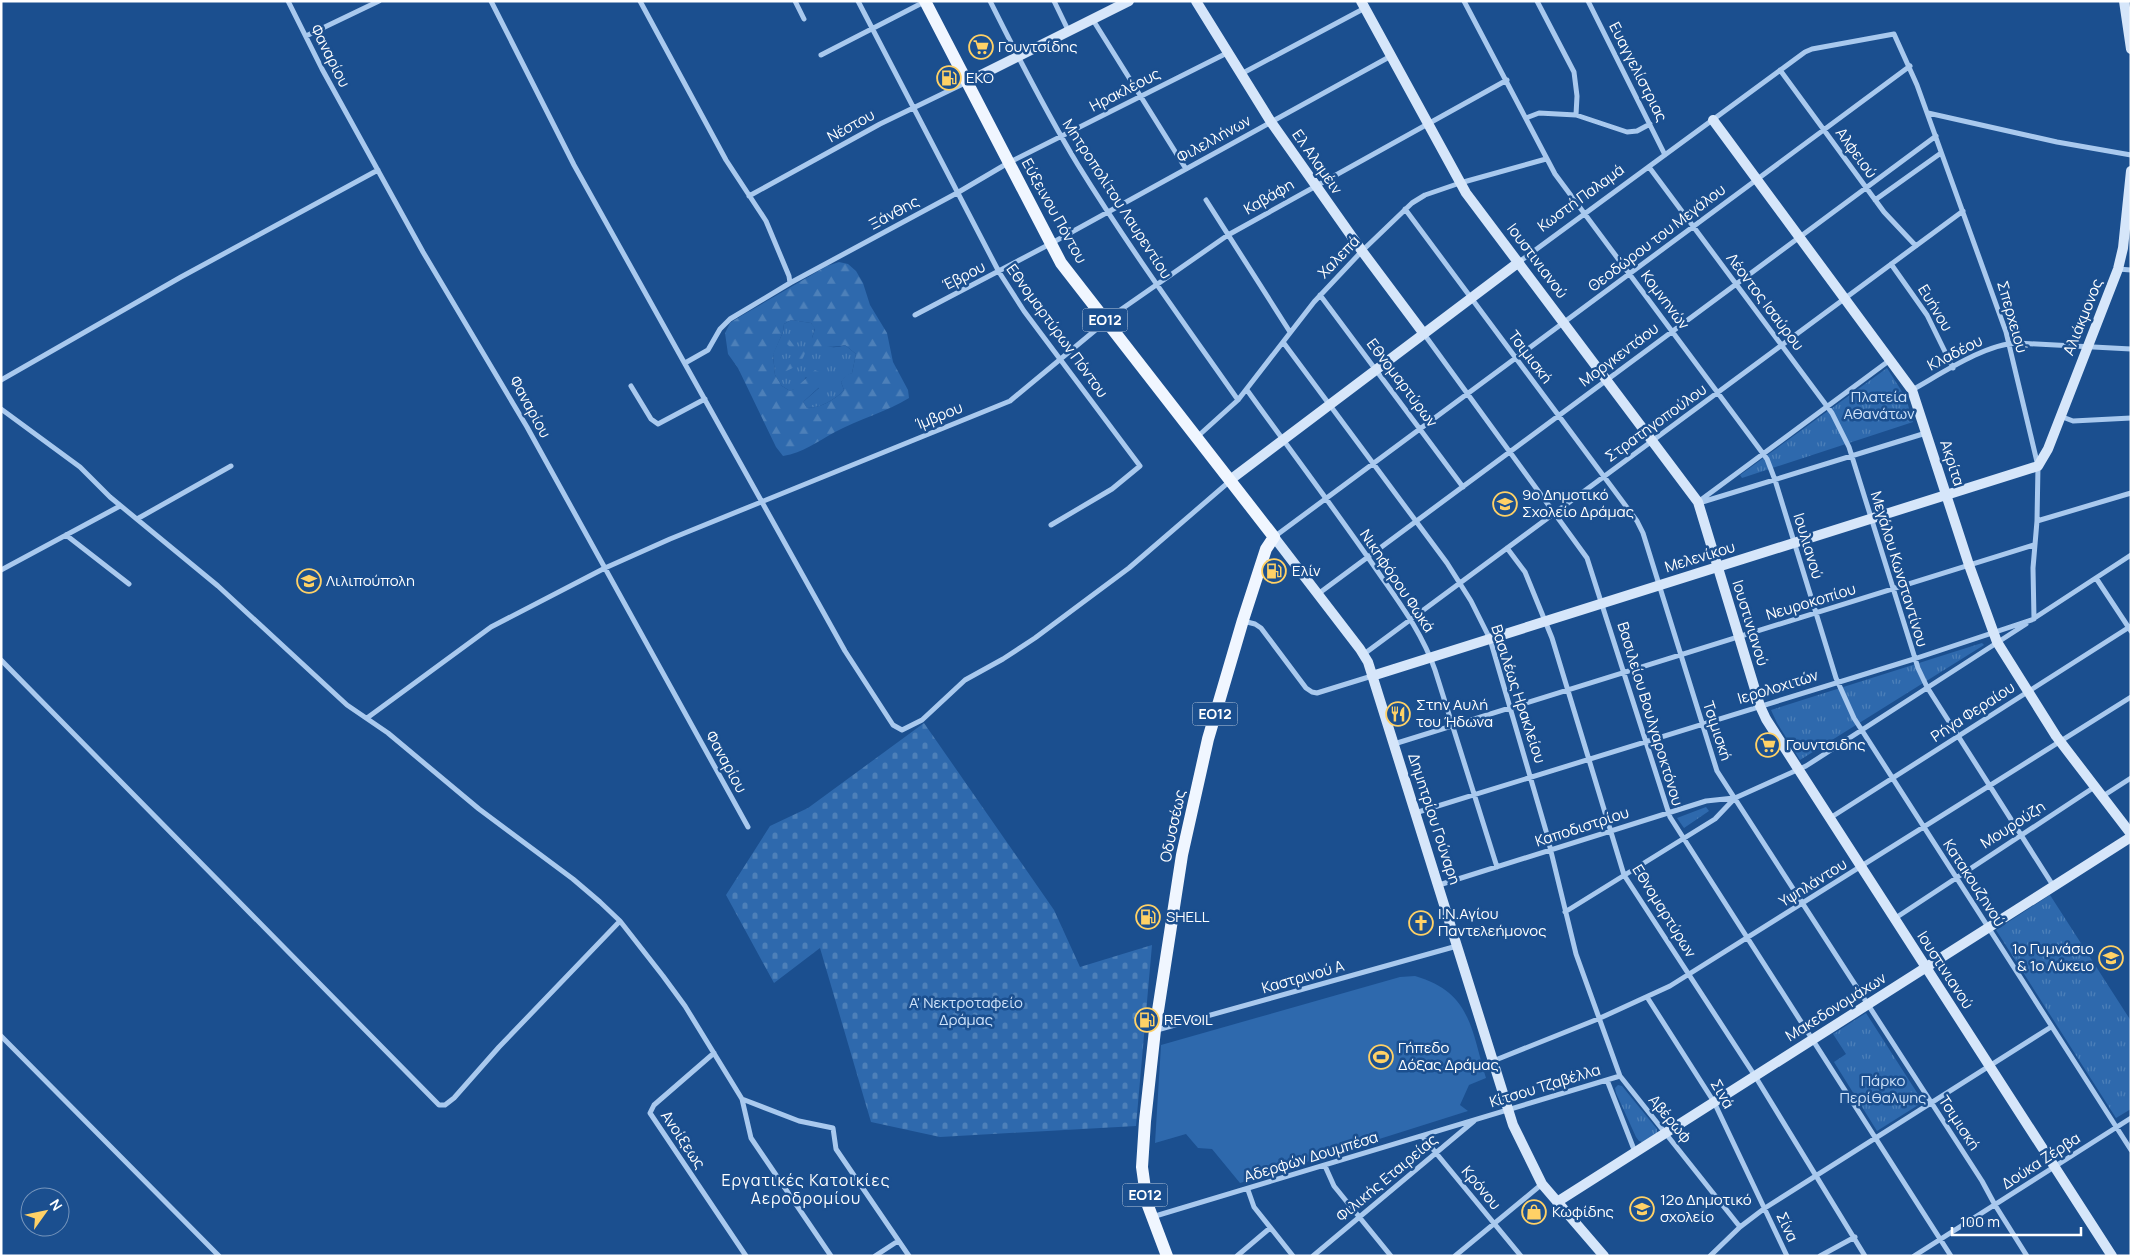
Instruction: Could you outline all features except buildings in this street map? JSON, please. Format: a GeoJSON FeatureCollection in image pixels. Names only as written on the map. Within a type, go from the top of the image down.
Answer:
{"type":"FeatureCollection","features":[{"type":"Feature","properties":{"kind":"main road","name":"Εύξεινου Πόντου"},"geometry":{"type":"LineString","coordinates":[[926,1],[1050,244],[1065,269],[1274,537]]}},
{"type":"Feature","properties":{"kind":"main road","name":"Οδυσσέως"},"geometry":{"type":"LineString","coordinates":[[1152,1217],[1143,1185],[1144,1130],[1155,1030],[1182,855],[1208,739],[1242,620],[1266,549],[1274,537]]}},
{"type":"Feature","properties":{"kind":"main road","name":"ΕΟ12"},"geometry":{"type":"LineString","coordinates":[[1152,1217],[1167,1256]]}},
{"type":"Feature","properties":{"kind":"street","name":"Φαναρίου"},"geometry":{"type":"LineString","coordinates":[[288,1],[325,74],[430,265],[507,392],[748,827]]}},
{"type":"Feature","properties":{"kind":"street"},"geometry":{"type":"LineString","coordinates":[[306,36],[379,1]]}},
{"type":"Feature","properties":{"kind":"street"},"geometry":{"type":"LineString","coordinates":[[491,1],[574,165],[706,399],[845,652],[893,725],[902,730],[922,720],[965,680],[1003,659],[1035,638],[1129,568],[1230,480]]}},
{"type":"Feature","properties":{"kind":"street"},"geometry":{"type":"LineString","coordinates":[[640,1],[713,137],[766,221],[788,273],[790,283]]}},
{"type":"Feature","properties":{"kind":"street"},"geometry":{"type":"LineString","coordinates":[[794,1],[804,19]]}},
{"type":"Feature","properties":{"kind":"street","name":"Εθνομαρτύρων Πόντου"},"geometry":{"type":"LineString","coordinates":[[858,1],[999,272],[1024,312],[1140,466],[1112,490],[1051,525]]}},
{"type":"Feature","properties":{"kind":"street"},"geometry":{"type":"LineString","coordinates":[[821,55],[926,1]]}},
{"type":"Feature","properties":{"kind":"street","name":"Μητροπολίτου Λαυρεντίου"},"geometry":{"type":"LineString","coordinates":[[990,1],[1061,136],[1108,212],[1238,400]]}},
{"type":"Feature","properties":{"kind":"street"},"geometry":{"type":"LineString","coordinates":[[1054,1],[1070,32]]}},
{"type":"Feature","properties":{"kind":"street"},"geometry":{"type":"LineString","coordinates":[[967,82],[1129,1]]}},
{"type":"Feature","properties":{"kind":"street","name":"Ελ Αλαμέιν"},"geometry":{"type":"LineString","coordinates":[[1196,1],[1240,74],[1314,185],[1424,334]]}},
{"type":"Feature","properties":{"kind":"street","name":"Κομνηνών"},"geometry":{"type":"LineString","coordinates":[[1464,1],[1507,80],[1546,159],[1763,453]]}},
{"type":"Feature","properties":{"kind":"street"},"geometry":{"type":"LineString","coordinates":[[1537,1],[1574,72],[1576,115]]}},
{"type":"Feature","properties":{"kind":"street","name":"Ευαγγελίστριας"},"geometry":{"type":"LineString","coordinates":[[1588,1],[1665,155]]}},
{"type":"Feature","properties":{"kind":"street"},"geometry":{"type":"LineString","coordinates":[[2124,1],[2131,49]]}},
{"type":"Feature","properties":{"kind":"street"},"geometry":{"type":"LineString","coordinates":[[1240,74],[1363,5]]}},
{"type":"Feature","properties":{"kind":"street","name":"Ιουστινιανού"},"geometry":{"type":"LineString","coordinates":[[1363,5],[1460,183],[1698,502],[1760,706],[1770,726],[2112,1256]]}},
{"type":"Feature","properties":{"kind":"street"},"geometry":{"type":"LineString","coordinates":[[1093,20],[1186,169]]}},
{"type":"Feature","properties":{"kind":"street","name":"Κωστή Παλαμά"},"geometry":{"type":"LineString","coordinates":[[1230,480],[1519,262],[1780,70],[1812,49],[1892,33],[1896,36]]}},
{"type":"Feature","properties":{"kind":"street","name":"Σπερχειού"},"geometry":{"type":"LineString","coordinates":[[1896,36],[1928,113],[2001,313],[2038,466],[2037,521],[2034,545],[2034,619]]}},
{"type":"Feature","properties":{"kind":"street","name":"Ηρακλέους"},"geometry":{"type":"LineString","coordinates":[[1008,163],[1227,53]]}},
{"type":"Feature","properties":{"kind":"street","name":"Φιλελλήνων"},"geometry":{"type":"LineString","coordinates":[[1050,244],[1391,56]]}},
{"type":"Feature","properties":{"kind":"street","name":"Θεοδώρου του Μεγάλου"},"geometry":{"type":"LineString","coordinates":[[1274,537],[1910,66]]}},
{"type":"Feature","properties":{"kind":"street","name":"Αλφειού"},"geometry":{"type":"LineString","coordinates":[[1780,70],[1875,200],[1916,246]]}},
{"type":"Feature","properties":{"kind":"street","name":"Καβάφη"},"geometry":{"type":"LineString","coordinates":[[1106,321],[1228,235],[1314,185],[1507,80]]}},
{"type":"Feature","properties":{"kind":"street","name":"Νέστου"},"geometry":{"type":"LineString","coordinates":[[749,196],[869,130],[967,82]]}},
{"type":"Feature","properties":{"kind":"street"},"geometry":{"type":"LineString","coordinates":[[1526,118],[1539,113],[1576,115],[1624,132],[1634,131],[1650,124]]}},
{"type":"Feature","properties":{"kind":"street"},"geometry":{"type":"LineString","coordinates":[[1928,113],[2057,142],[2131,155]]}},
{"type":"Feature","properties":{"kind":"street","name":"Ακρίτα"},"geometry":{"type":"LineString","coordinates":[[1713,120],[1912,390],[1995,638],[2062,741],[2131,835]]}},
{"type":"Feature","properties":{"kind":"street","name":"Μοργκεντάου"},"geometry":{"type":"LineString","coordinates":[[1318,594],[1936,136]]}},
{"type":"Feature","properties":{"kind":"street"},"geometry":{"type":"LineString","coordinates":[[1875,200],[1942,153]]}},
{"type":"Feature","properties":{"kind":"street","name":"Χαλεπά"},"geometry":{"type":"LineString","coordinates":[[1197,437],[1238,400],[1320,295],[1362,250],[1405,209],[1425,195],[1460,183],[1546,159]]}},
{"type":"Feature","properties":{"kind":"street","name":"Ξάνθης"},"geometry":{"type":"LineString","coordinates":[[685,363],[708,350],[720,329],[730,318],[1008,163]]}},
{"type":"Feature","properties":{"kind":"street","name":"Λέοντος Ισαύρου"},"geometry":{"type":"LineString","coordinates":[[1649,167],[1826,405],[1844,435],[1852,456]]}},
{"type":"Feature","properties":{"kind":"street"},"geometry":{"type":"LineString","coordinates":[[1,380],[181,277],[231,252],[378,170]]}},
{"type":"Feature","properties":{"kind":"street","name":"Αλιάκμονος"},"geometry":{"type":"LineString","coordinates":[[2038,466],[2045,455],[2118,269],[2123,248],[2131,171]]}},
{"type":"Feature","properties":{"kind":"street"},"geometry":{"type":"LineString","coordinates":[[1206,200],[1290,332]]}},
{"type":"Feature","properties":{"kind":"street","name":"Τσιμισκή"},"geometry":{"type":"LineString","coordinates":[[1405,209],[1640,528],[1716,768],[1982,1181],[2027,1256]]}},
{"type":"Feature","properties":{"kind":"street","name":"Στρατηγοπούλου"},"geometry":{"type":"LineString","coordinates":[[1364,654],[1963,211]]}},
{"type":"Feature","properties":{"kind":"street","name":"Έβρου"},"geometry":{"type":"LineString","coordinates":[[915,315],[1050,244]]}},
{"type":"Feature","properties":{"kind":"street","name":"Ευήνου"},"geometry":{"type":"LineString","coordinates":[[1891,264],[1927,315],[1953,368]]}},
{"type":"Feature","properties":{"kind":"street"},"geometry":{"type":"LineString","coordinates":[[2118,269],[2131,270]]}},
{"type":"Feature","properties":{"kind":"street","name":"Εθνομαρτύρων"},"geometry":{"type":"LineString","coordinates":[[1320,295],[1463,487]]}},
{"type":"Feature","properties":{"kind":"street","name":"Ίμβρου"},"geometry":{"type":"LineString","coordinates":[[367,718],[492,627],[605,568],[670,538],[1006,403],[1106,321]]}},
{"type":"Feature","properties":{"kind":"street","name":"Βασιλείου Βουλγαροκτόνου"},"geometry":{"type":"LineString","coordinates":[[1424,334],[1587,558],[1668,813],[1951,1256]]}},
{"type":"Feature","properties":{"kind":"street","name":"Βασιλέως Ηρακλείου"},"geometry":{"type":"LineString","coordinates":[[1283,342],[1460,583],[1490,639],[1531,777],[1564,912],[1598,1019]]}},
{"type":"Feature","properties":{"kind":"street","name":"Κλαδέου"},"geometry":{"type":"LineString","coordinates":[[1912,390],[1988,349],[2008,344],[2131,349]]}},
{"type":"Feature","properties":{"kind":"street"},"geometry":{"type":"LineString","coordinates":[[1698,502],[1826,405],[1890,360]]}},
{"type":"Feature","properties":{"kind":"street"},"geometry":{"type":"LineString","coordinates":[[631,386],[651,419],[658,424],[706,399]]}},
{"type":"Feature","properties":{"kind":"street","name":"Νικηφόρου Φωκά"},"geometry":{"type":"LineString","coordinates":[[1247,390],[1368,557],[1411,620],[1431,658],[1497,867]]}},
{"type":"Feature","properties":{"kind":"street"},"geometry":{"type":"LineString","coordinates":[[1,409],[71,459],[120,506],[218,586],[340,699],[405,746],[479,809],[573,879],[620,921],[685,1006],[742,1100],[751,1138],[831,1256]]}},
{"type":"Feature","properties":{"kind":"street"},"geometry":{"type":"LineString","coordinates":[[2060,416],[2073,421],[2131,418]]}},
{"type":"Feature","properties":{"kind":"street"},"geometry":{"type":"LineString","coordinates":[[1698,502],[1926,433]]}},
{"type":"Feature","properties":{"kind":"street","name":"Ιουλιανού"},"geometry":{"type":"LineString","coordinates":[[1763,453],[1775,480],[1837,682],[1861,730]]}},
{"type":"Feature","properties":{"kind":"street","name":"Μεγάλου Κωνσταντίνου"},"geometry":{"type":"LineString","coordinates":[[1852,456],[1914,659],[1927,687],[2054,887]]}},
{"type":"Feature","properties":{"kind":"street"},"geometry":{"type":"LineString","coordinates":[[137,519],[231,466]]}},
{"type":"Feature","properties":{"kind":"street","name":"Μελενίκου"},"geometry":{"type":"LineString","coordinates":[[1372,676],[2038,466]]}},
{"type":"Feature","properties":{"kind":"street"},"geometry":{"type":"LineString","coordinates":[[2037,521],[2131,493]]}},
{"type":"Feature","properties":{"kind":"street"},"geometry":{"type":"LineString","coordinates":[[1,570],[120,506]]}},
{"type":"Feature","properties":{"kind":"street"},"geometry":{"type":"LineString","coordinates":[[66,535],[129,584]]}},
{"type":"Feature","properties":{"kind":"street","name":"Δημητρίου Γούναρη"},"geometry":{"type":"LineString","coordinates":[[1274,537],[1364,654],[1439,885],[1508,1110],[1521,1142],[1542,1184],[1604,1256]]}},
{"type":"Feature","properties":{"kind":"street","name":"Νευροκοπίου"},"geometry":{"type":"LineString","coordinates":[[1394,744],[2034,545]]}},
{"type":"Feature","properties":{"kind":"street","name":"Εθνομαρτύρων"},"geometry":{"type":"LineString","coordinates":[[1507,548],[1525,572],[1546,621],[1624,875],[1755,1076],[1865,1256]]}},
{"type":"Feature","properties":{"kind":"street","name":"Ιερολοχιτών"},"geometry":{"type":"LineString","coordinates":[[1735,798],[1798,770],[1927,687],[1995,638],[2034,619],[2131,555]]}},
{"type":"Feature","properties":{"kind":"street"},"geometry":{"type":"LineString","coordinates":[[2096,578],[2130,628]]}},
{"type":"Feature","properties":{"kind":"street","name":"Ιερολοχιτών"},"geometry":{"type":"LineString","coordinates":[[1416,813],[1837,682],[1995,638],[2034,619]]}},
{"type":"Feature","properties":{"kind":"street"},"geometry":{"type":"LineString","coordinates":[[1242,620],[1261,628],[1306,688],[1312,692],[1317,693],[1372,676]]}},
{"type":"Feature","properties":{"kind":"street","name":"Ρήγα Φεραίου"},"geometry":{"type":"LineString","coordinates":[[1830,818],[2130,628]]}},
{"type":"Feature","properties":{"kind":"street"},"geometry":{"type":"LineString","coordinates":[[1,660],[439,1105],[446,1105],[454,1098],[499,1047],[620,921]]}},
{"type":"Feature","properties":{"kind":"street","name":"Υψηλάντου"},"geometry":{"type":"LineString","coordinates":[[1493,1061],[1598,1019],[1647,997],[1689,975],[2131,698]]}},
{"type":"Feature","properties":{"kind":"street","name":"Κατακουζηνού"},"geometry":{"type":"LineString","coordinates":[[1861,730],[2131,1150]]}},
{"type":"Feature","properties":{"kind":"street"},"geometry":{"type":"LineString","coordinates":[[2103,796],[2131,778]]}},
{"type":"Feature","properties":{"kind":"street","name":"Μουρούζη"},"geometry":{"type":"LineString","coordinates":[[1894,918],[2096,786]]}},
{"type":"Feature","properties":{"kind":"street"},"geometry":{"type":"LineString","coordinates":[[1564,912],[1718,816],[1735,798]]}},
{"type":"Feature","properties":{"kind":"street","name":"Καποδιστρίου"},"geometry":{"type":"LineString","coordinates":[[1439,885],[1706,801],[1735,798]]}},
{"type":"Feature","properties":{"kind":"street","name":"Μακεδονομάχων"},"geometry":{"type":"LineString","coordinates":[[1556,1202],[2054,887],[2131,835]]}},
{"type":"Feature","properties":{"kind":"street","name":"Καστρινού Α"},"geometry":{"type":"LineString","coordinates":[[1155,1030],[1458,946]]}},
{"type":"Feature","properties":{"kind":"street","name":"Σινά"},"geometry":{"type":"LineString","coordinates":[[1647,997],[1714,1102],[1765,1208]]}},
{"type":"Feature","properties":{"kind":"street","name":"Αβέρωφ"},"geometry":{"type":"LineString","coordinates":[[1598,1019],[1620,1076],[1626,1086],[1666,1133],[1740,1227]]}},
{"type":"Feature","properties":{"kind":"street"},"geometry":{"type":"LineString","coordinates":[[1710,1256],[1740,1227],[1765,1208],[2051,1027]]}},
{"type":"Feature","properties":{"kind":"street"},"geometry":{"type":"LineString","coordinates":[[1,1036],[219,1256]]}},
{"type":"Feature","properties":{"kind":"street","name":"Ανοίξεως"},"geometry":{"type":"LineString","coordinates":[[714,1053],[654,1105],[650,1113],[746,1256]]}},
{"type":"Feature","properties":{"kind":"street","name":"Κίτσου Τζαβέλλα"},"geometry":{"type":"LineString","coordinates":[[1476,1120],[1620,1076]]}},
{"type":"Feature","properties":{"kind":"street"},"geometry":{"type":"LineString","coordinates":[[1607,1080],[1635,1152]]}},
{"type":"Feature","properties":{"kind":"street"},"geometry":{"type":"LineString","coordinates":[[742,1100],[799,1121],[834,1128],[836,1149],[909,1256]]}},
{"type":"Feature","properties":{"kind":"street","name":"Δούκα Ζέρβα"},"geometry":{"type":"LineString","coordinates":[[1914,1256],[2131,1118]]}},
{"type":"Feature","properties":{"kind":"street","name":"Αδερφών Δουμπέσα"},"geometry":{"type":"LineString","coordinates":[[1152,1217],[1248,1190],[1476,1120]]}},
{"type":"Feature","properties":{"kind":"street","name":"Φιλικής Εταιρείας"},"geometry":{"type":"LineString","coordinates":[[1314,1256],[1476,1120]]}},
{"type":"Feature","properties":{"kind":"street","name":"Κρόνου"},"geometry":{"type":"LineString","coordinates":[[1422,1136],[1521,1256]]}},
{"type":"Feature","properties":{"kind":"street"},"geometry":{"type":"LineString","coordinates":[[1325,1166],[1330,1180],[1391,1256]]}},
{"type":"Feature","properties":{"kind":"street"},"geometry":{"type":"LineString","coordinates":[[1455,1256],[1542,1184]]}},
{"type":"Feature","properties":{"kind":"street"},"geometry":{"type":"LineString","coordinates":[[1248,1190],[1252,1204],[1293,1256]]}},
{"type":"Feature","properties":{"kind":"street","name":"Σίνα"},"geometry":{"type":"LineString","coordinates":[[1765,1208],[1787,1256]]}},
{"type":"Feature","properties":{"kind":"street"},"geometry":{"type":"LineString","coordinates":[[1237,1256],[1270,1228]]}},
{"type":"Feature","properties":{"kind":"street"},"geometry":{"type":"LineString","coordinates":[[1820,1256],[1855,1237]]}},
{"type":"Feature","properties":{"kind":"street"},"geometry":{"type":"LineString","coordinates":[[875,1256],[898,1241]]}},
{"type":"Feature","properties":{"kind":"green space"},"geometry":{"type":"Polygon","coordinates":[[[839,262],[848,264],[856,271],[863,283],[870,305],[887,333],[893,362],[908,390],[909,398],[844,427],[804,449],[783,456],[776,447],[738,368],[728,354],[725,333],[730,323],[827,266],[839,262]],[[791,320],[784,324],[783,332],[773,355],[775,375],[782,386],[790,391],[815,370],[823,374],[826,381],[803,402],[807,408],[827,403],[844,390],[841,382],[846,375],[852,373],[856,354],[845,345],[820,349],[813,347],[812,338],[815,329],[811,323],[791,320]]]}},
{"type":"Feature","properties":{"kind":"green space"},"geometry":{"type":"Polygon","coordinates":[[[791,320],[811,323],[815,328],[812,338],[820,343],[832,347],[845,345],[856,354],[852,373],[841,382],[844,390],[832,400],[822,405],[807,408],[803,402],[819,388],[806,377],[799,387],[790,391],[782,386],[775,375],[773,354],[783,332],[784,324],[791,320]]]}},
{"type":"Feature","properties":{"kind":"green space"},"geometry":{"type":"Polygon","coordinates":[[[787,339],[796,348],[803,349],[805,353],[799,363],[784,372],[780,364],[789,358],[797,357],[796,353],[787,344],[787,339]]]}},
{"type":"Feature","properties":{"kind":"green space","name":"Πλατεία Αθανάτων"},"geometry":{"type":"Polygon","coordinates":[[[1887,368],[1906,398],[1913,422],[1742,478],[1740,475],[1887,368]]]}},
{"type":"Feature","properties":{"kind":"green space"},"geometry":{"type":"Polygon","coordinates":[[[1982,643],[1984,645],[1800,760],[1771,710],[1982,643]]]}},
{"type":"Feature","properties":{"kind":"green space","name":"Α' Νεκτροταφείο Δράμας"},"geometry":{"type":"Polygon","coordinates":[[[924,723],[1054,910],[1080,967],[1152,945],[1136,1126],[940,1137],[871,1122],[820,948],[774,983],[726,895],[770,826],[808,808],[924,723]]]}},
{"type":"Feature","properties":{"kind":"green space"},"geometry":{"type":"Polygon","coordinates":[[[1706,807],[1709,811],[1684,828],[1677,818],[1706,807]]]}},
{"type":"Feature","properties":{"kind":"green space"},"geometry":{"type":"Polygon","coordinates":[[[2050,895],[2131,1021],[2131,1109],[2116,1118],[1996,930],[2050,895]]]}},
{"type":"Feature","properties":{"kind":"green space","name":"Γήπεδο Δόξας Δράμας"},"geometry":{"type":"Polygon","coordinates":[[[1415,976],[1434,983],[1448,992],[1458,1002],[1472,1028],[1486,1078],[1469,1085],[1460,1105],[1468,1111],[1240,1183],[1212,1149],[1198,1148],[1186,1134],[1155,1143],[1161,1045],[1400,977],[1415,976]]]}},
{"type":"Feature","properties":{"kind":"green space","name":"Πάρκο Περίθαλψης"},"geometry":{"type":"Polygon","coordinates":[[[1866,1013],[1923,1102],[1877,1131],[1834,1062],[1846,1054],[1833,1034],[1866,1013]]]}},
{"type":"Feature","properties":{"kind":"green space"},"geometry":{"type":"Polygon","coordinates":[[[1878,1077],[1886,1090],[1866,1103],[1858,1090],[1878,1077]]]}},
{"type":"Feature","properties":{"kind":"green space"},"geometry":{"type":"Polygon","coordinates":[[[1618,1085],[1622,1086],[1657,1129],[1657,1133],[1643,1142],[1639,1141],[1636,1137],[1616,1093],[1615,1088],[1618,1085]]]}},
{"type":"Feature","properties":{"kind":"place","name":"Γουντσίδης"},"geometry":{"type":"Point","coordinates":[981,47]}},
{"type":"Feature","properties":{"kind":"place","name":"EKO"},"geometry":{"type":"Point","coordinates":[949,78]}},
{"type":"Feature","properties":{"kind":"place","name":"9ο Δημοτικό Σχολείο Δράμας"},"geometry":{"type":"Point","coordinates":[1505,504]}},
{"type":"Feature","properties":{"kind":"place","name":"Ελίν"},"geometry":{"type":"Point","coordinates":[1274,571]}},
{"type":"Feature","properties":{"kind":"place","name":"Λιλιπούπολη"},"geometry":{"type":"Point","coordinates":[309,581]}},
{"type":"Feature","properties":{"kind":"place","name":"Στην Αυλή του Ήδωνα"},"geometry":{"type":"Point","coordinates":[1398,714]}},
{"type":"Feature","properties":{"kind":"place","name":"Γουντσιδης"},"geometry":{"type":"Point","coordinates":[1768,745]}},
{"type":"Feature","properties":{"kind":"place","name":"SHELL"},"geometry":{"type":"Point","coordinates":[1148,917]}},
{"type":"Feature","properties":{"kind":"place","name":"Ι.Ν.Αγίου Παντελεήμονος"},"geometry":{"type":"Point","coordinates":[1421,923]}},
{"type":"Feature","properties":{"kind":"place","name":"1o Γυμνάσιο & 1ο Λύκειο"},"geometry":{"type":"Point","coordinates":[2111,958]}},
{"type":"Feature","properties":{"kind":"place","name":"REVOIL"},"geometry":{"type":"Point","coordinates":[1147,1020]}},
{"type":"Feature","properties":{"kind":"place","name":"Γήπεδο Δόξας Δράμας"},"geometry":{"type":"Point","coordinates":[1381,1057]}},
{"type":"Feature","properties":{"kind":"place","name":"12ο Δημοτικό σχολείο"},"geometry":{"type":"Point","coordinates":[1642,1209]}},
{"type":"Feature","properties":{"kind":"place","name":"Κωφίδης"},"geometry":{"type":"Point","coordinates":[1534,1212]}},
{"type":"Feature","properties":{"kind":"district","name":"Εργατικές Κατοικίες Αεροδρομίου"},"geometry":{"type":"Point","coordinates":[806,1189]}}]}
